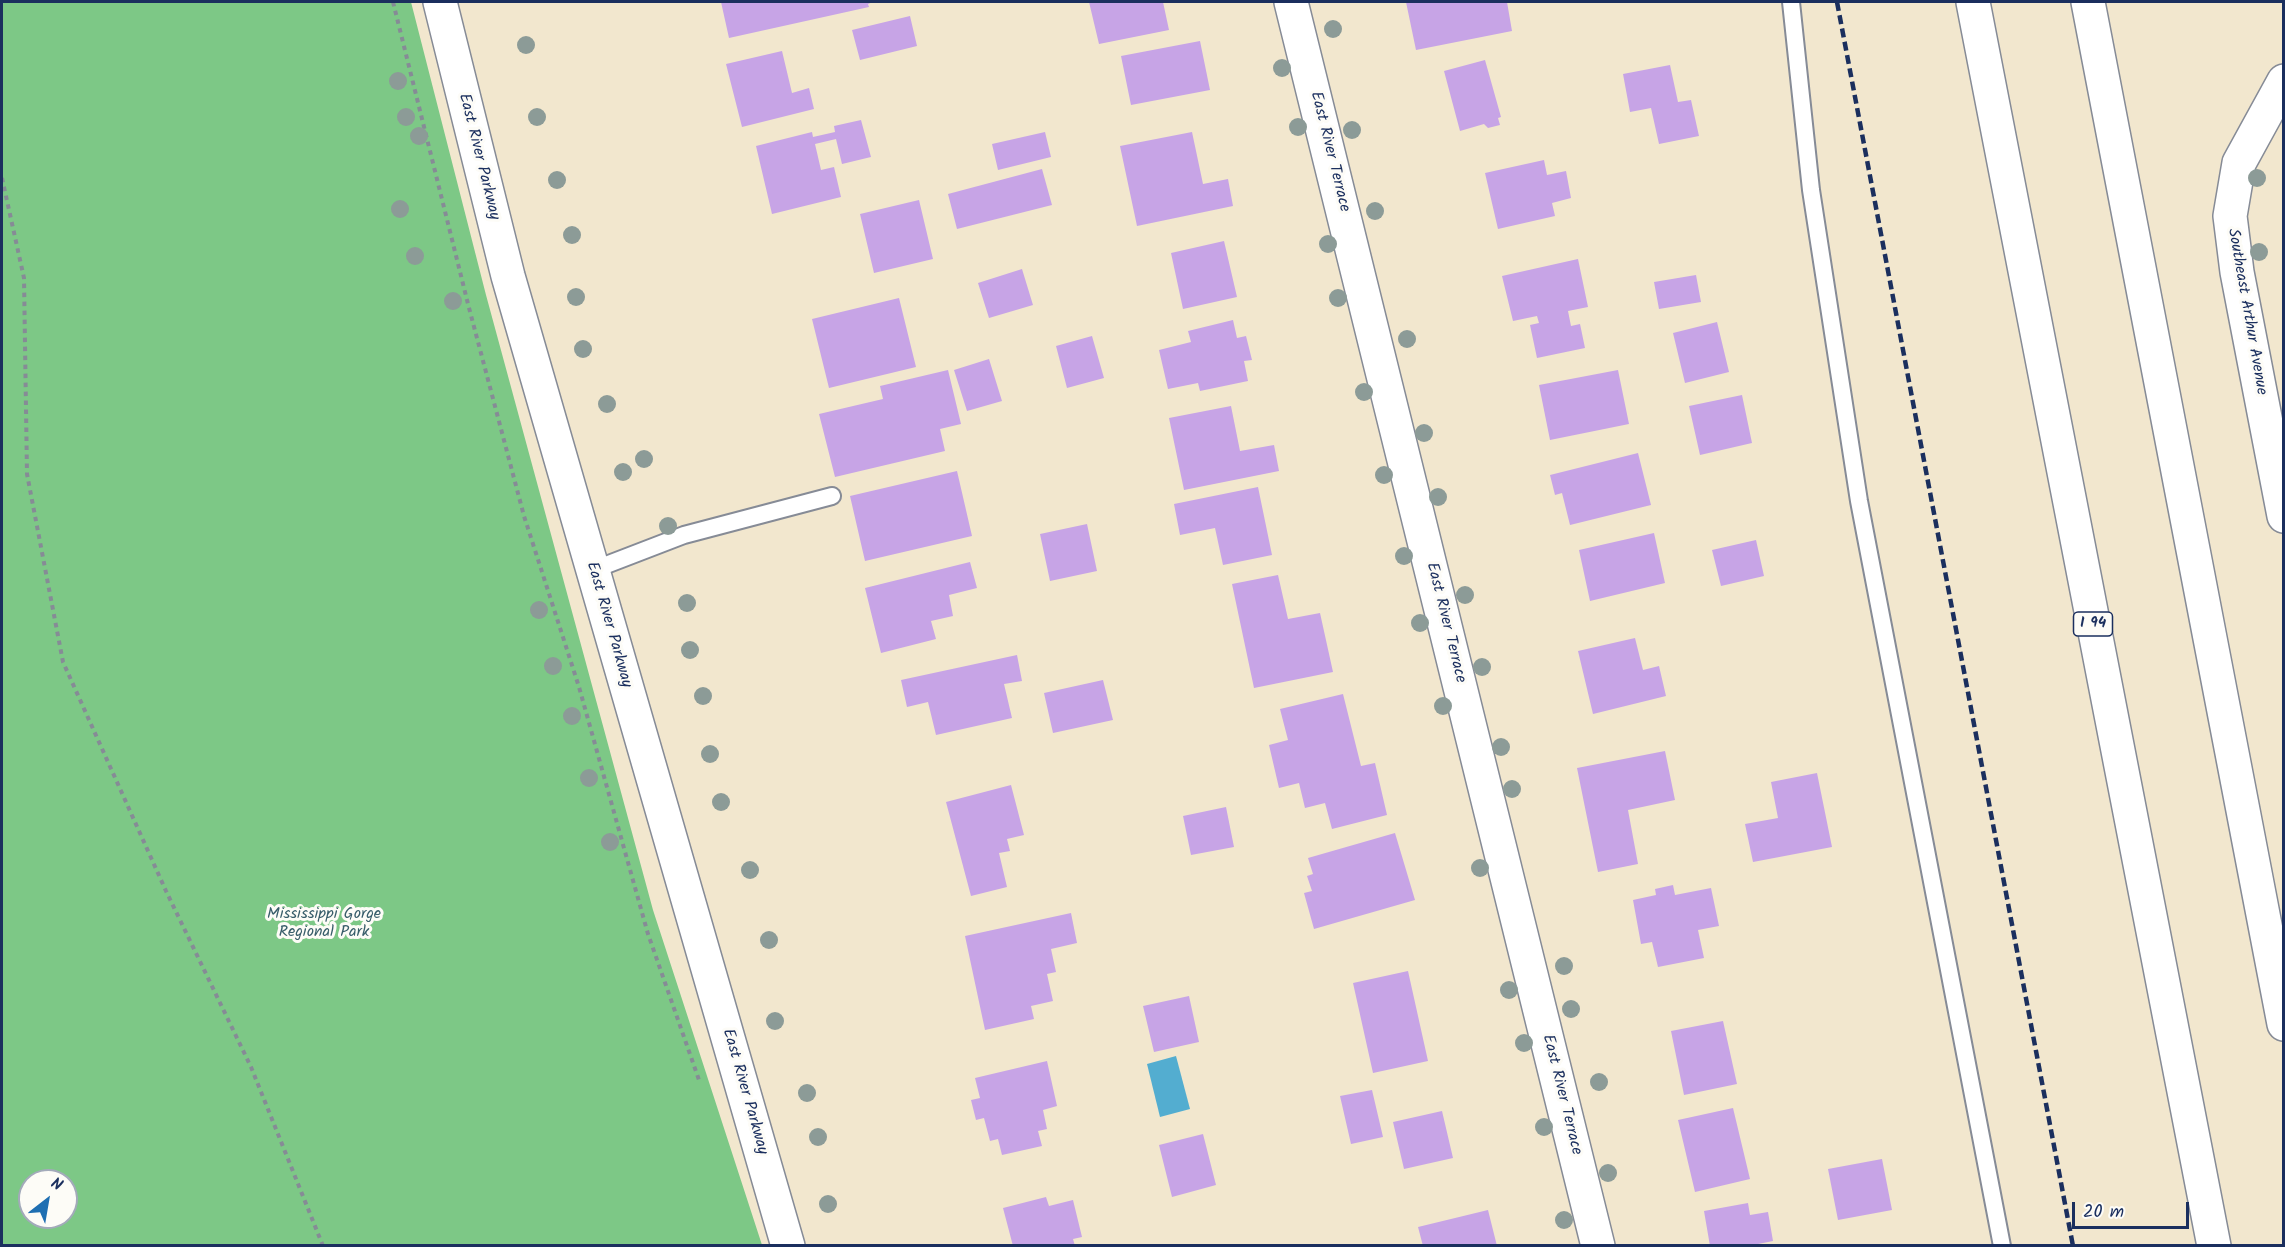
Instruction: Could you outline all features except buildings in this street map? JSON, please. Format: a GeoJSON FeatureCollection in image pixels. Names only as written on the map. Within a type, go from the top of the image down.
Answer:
{"type":"FeatureCollection","features":[{"type":"Feature","properties":{"kind":"main road","name":"East River Parkway"},"geometry":{"type":"LineString","coordinates":[[440,2],[508,276],[788,1245]]}},
{"type":"Feature","properties":{"kind":"main road","name":"East River Terrace"},"geometry":{"type":"LineString","coordinates":[[1292,2],[1598,1245]]}},
{"type":"Feature","properties":{"kind":"main road","name":"I 94"},"geometry":{"type":"LineString","coordinates":[[1973,2],[2214,1245]]}},
{"type":"Feature","properties":{"kind":"main road"},"geometry":{"type":"LineString","coordinates":[[2088,2],[2283,1024]]}},
{"type":"Feature","properties":{"kind":"main road","name":"Southeast Arthur Avenue"},"geometry":{"type":"LineString","coordinates":[[2283,81],[2239,163],[2230,216],[2237,272],[2283,516]]}},
{"type":"Feature","properties":{"kind":"lane"},"geometry":{"type":"LineString","coordinates":[[1791,2],[1811,190],[1859,501],[2002,1245]]}},
{"type":"Feature","properties":{"kind":"lane"},"geometry":{"type":"LineString","coordinates":[[593,570],[684,535],[832,496]]}},
{"type":"Feature","properties":{"kind":"path"},"geometry":{"type":"LineString","coordinates":[[393,2],[524,516],[579,687],[648,934],[681,1027]]}},
{"type":"Feature","properties":{"kind":"path"},"geometry":{"type":"LineString","coordinates":[[2,178],[24,278],[27,474],[63,662],[166,891],[251,1067],[323,1245]]}},
{"type":"Feature","properties":{"kind":"green space","name":"Mississippi Gorge Regional Park"},"geometry":{"type":"Polygon","coordinates":[[[2,2],[411,2],[486,295],[653,910],[762,1245],[2,1245],[2,2]]]}},
{"type":"Feature","properties":{"kind":"water"},"geometry":{"type":"Polygon","coordinates":[[[1176,1056],[1190,1109],[1160,1117],[1147,1064],[1176,1056]]]}},
{"type":"Feature","properties":{"kind":"railway"},"geometry":{"type":"LineString","coordinates":[[1837,2],[2073,1246]]}}]}
